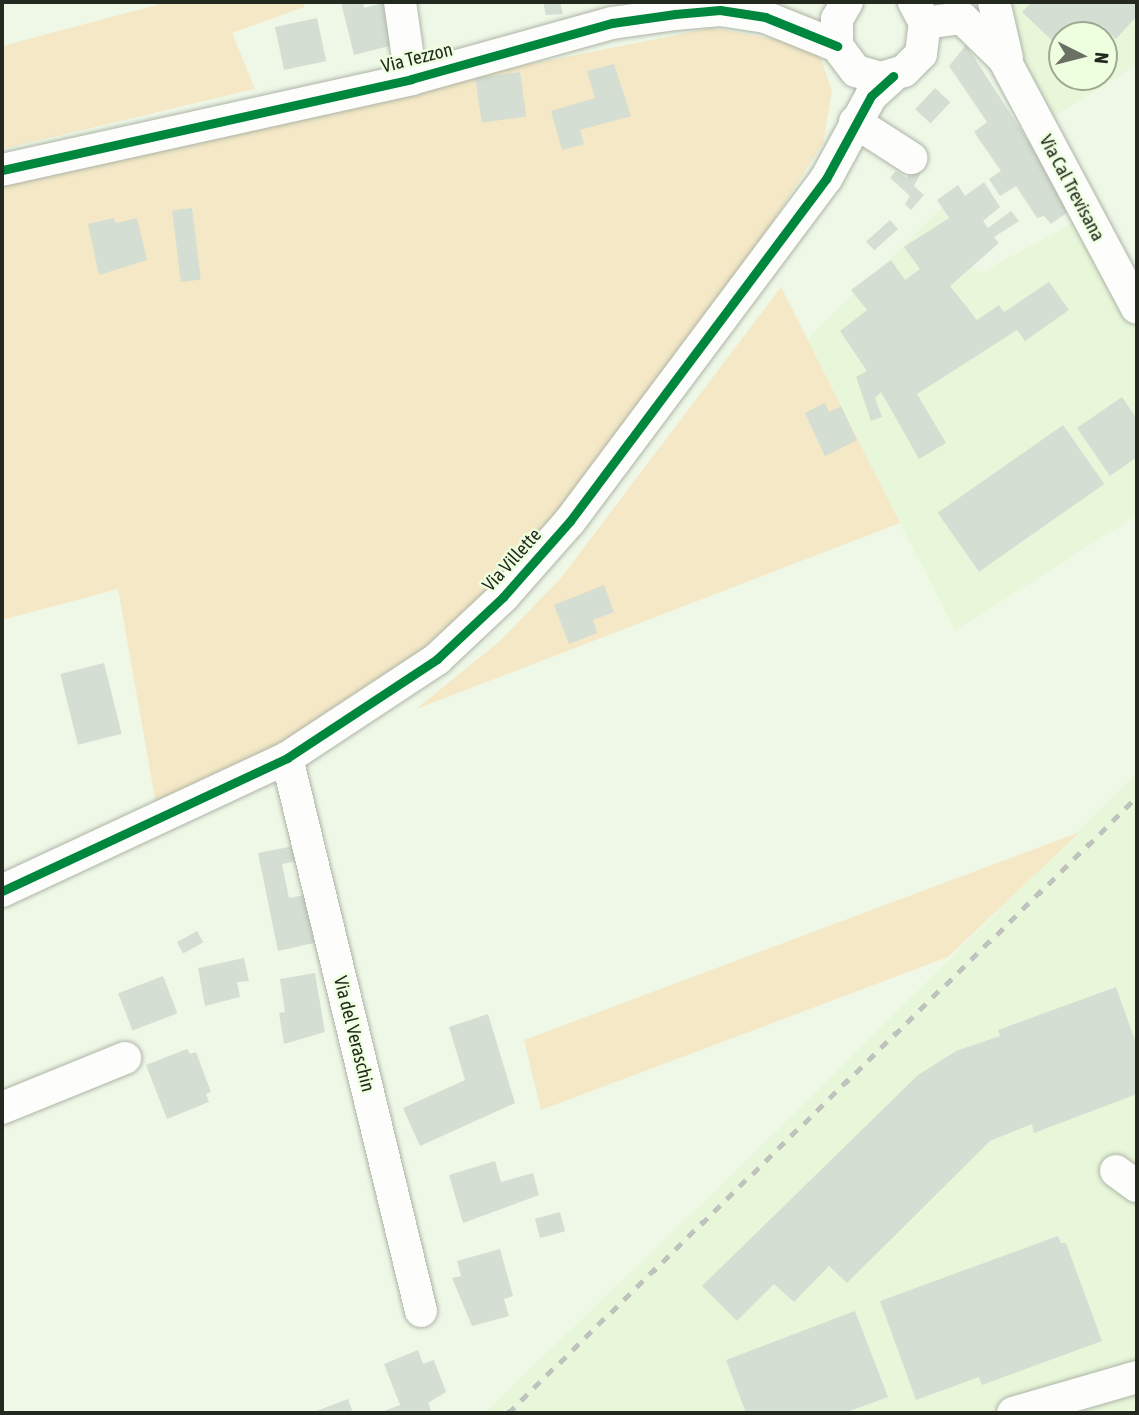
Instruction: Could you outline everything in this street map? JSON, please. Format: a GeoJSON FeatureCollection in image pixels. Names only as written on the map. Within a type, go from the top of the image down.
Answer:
{"type":"FeatureCollection","features":[{"type":"Feature","properties":{"kind":"street"},"geometry":{"type":"LineString","coordinates":[[400,2],[411,79]]}},
{"type":"Feature","properties":{"kind":"street","name":"Via Tezzon"},"geometry":{"type":"LineString","coordinates":[[2,170],[411,79],[612,23],[675,14],[753,10],[823,11],[845,2]]}},
{"type":"Feature","properties":{"kind":"street","name":"Via Villette"},"geometry":{"type":"LineString","coordinates":[[845,2],[837,19],[848,134]]}},
{"type":"Feature","properties":{"kind":"street"},"geometry":{"type":"LineString","coordinates":[[921,13],[962,2]]}},
{"type":"Feature","properties":{"kind":"street","name":"Via Cal Trevisana"},"geometry":{"type":"LineString","coordinates":[[994,2],[1006,63]]}},
{"type":"Feature","properties":{"kind":"street","name":"Via Tezzon"},"geometry":{"type":"LineString","coordinates":[[753,10],[842,55]]}},
{"type":"Feature","properties":{"kind":"street","name":"Via Villette"},"geometry":{"type":"LineString","coordinates":[[2,891],[287,758],[437,659],[503,597],[570,521],[708,342],[826,179],[848,134],[871,96],[903,70],[925,42],[921,13]]}},
{"type":"Feature","properties":{"kind":"street","name":"Via Cal Trevisana"},"geometry":{"type":"LineString","coordinates":[[921,13],[962,18],[1006,63],[1137,308]]}},
{"type":"Feature","properties":{"kind":"street"},"geometry":{"type":"LineString","coordinates":[[842,55],[868,76],[903,70],[938,40],[950,36],[1006,63]]}},
{"type":"Feature","properties":{"kind":"street"},"geometry":{"type":"LineString","coordinates":[[848,134],[911,159]]}},
{"type":"Feature","properties":{"kind":"street","name":"Via del Veraschin"},"geometry":{"type":"LineString","coordinates":[[287,758],[421,1311]]}},
{"type":"Feature","properties":{"kind":"street"},"geometry":{"type":"LineString","coordinates":[[2,1108],[125,1058]]}},
{"type":"Feature","properties":{"kind":"street"},"geometry":{"type":"LineString","coordinates":[[1013,1413],[1137,1377]]}},
{"type":"Feature","properties":{"kind":"shaded area"},"geometry":{"type":"Polygon","coordinates":[[[168,2],[304,2],[304,7],[232,33],[255,89],[2,149],[2,46],[168,2]]]}},
{"type":"Feature","properties":{"kind":"shaded area"},"geometry":{"type":"Polygon","coordinates":[[[999,2],[1137,2],[1137,65],[1118,77],[1118,21],[1048,21],[1048,91],[1095,91],[1053,117],[990,12],[999,2]]]}},
{"type":"Feature","properties":{"kind":"shaded area"},"geometry":{"type":"Polygon","coordinates":[[[712,28],[785,41],[820,56],[832,91],[823,143],[743,268],[529,552],[472,611],[405,667],[282,749],[156,804],[118,589],[2,620],[2,184],[460,78],[712,28]]]}},
{"type":"Feature","properties":{"kind":"shaded area"},"geometry":{"type":"Polygon","coordinates":[[[942,208],[979,274],[1075,222],[1137,330],[1137,515],[955,631],[807,339],[942,208]]]}},
{"type":"Feature","properties":{"kind":"shaded area"},"geometry":{"type":"Polygon","coordinates":[[[781,287],[900,523],[416,709],[500,641],[561,578],[781,287]]]}},
{"type":"Feature","properties":{"kind":"shaded area"},"geometry":{"type":"Polygon","coordinates":[[[1137,773],[1137,1413],[484,1413],[741,1166],[1137,773]]]}},
{"type":"Feature","properties":{"kind":"shaded area"},"geometry":{"type":"Polygon","coordinates":[[[1080,832],[948,957],[541,1110],[524,1040],[1080,832]]]}},
{"type":"Feature","properties":{"kind":"building"},"geometry":{"type":"Polygon","coordinates":[[[341,2],[363,2],[364,8],[387,2],[397,44],[354,55],[341,2]]]}},
{"type":"Feature","properties":{"kind":"building"},"geometry":{"type":"Polygon","coordinates":[[[543,2],[560,2],[563,14],[546,15],[543,2]]]}},
{"type":"Feature","properties":{"kind":"building"},"geometry":{"type":"Polygon","coordinates":[[[1032,2],[1137,2],[1137,16],[1118,37],[1118,21],[1048,21],[1048,37],[1022,12],[1032,2]]]}},
{"type":"Feature","properties":{"kind":"building"},"geometry":{"type":"Polygon","coordinates":[[[317,18],[326,61],[284,70],[275,27],[317,18]]]}},
{"type":"Feature","properties":{"kind":"building"},"geometry":{"type":"Polygon","coordinates":[[[966,45],[1072,209],[1051,224],[1044,216],[1037,218],[1016,186],[1000,196],[989,179],[1001,171],[974,132],[987,122],[949,66],[966,45]]]}},
{"type":"Feature","properties":{"kind":"building"},"geometry":{"type":"Polygon","coordinates":[[[614,64],[631,116],[580,130],[584,144],[562,150],[551,111],[595,98],[587,71],[614,64]]]}},
{"type":"Feature","properties":{"kind":"building"},"geometry":{"type":"Polygon","coordinates":[[[520,72],[526,117],[482,123],[475,78],[520,72]]]}},
{"type":"Feature","properties":{"kind":"building"},"geometry":{"type":"Polygon","coordinates":[[[935,88],[950,102],[931,124],[915,109],[935,88]]]}},
{"type":"Feature","properties":{"kind":"building"},"geometry":{"type":"Polygon","coordinates":[[[915,166],[922,170],[914,186],[924,195],[911,210],[905,204],[910,196],[890,178],[896,171],[907,178],[915,166]]]}},
{"type":"Feature","properties":{"kind":"building"},"geometry":{"type":"Polygon","coordinates":[[[984,182],[1000,207],[983,221],[988,228],[1011,211],[1019,221],[994,237],[999,243],[950,286],[977,320],[999,305],[1004,312],[1049,282],[1069,310],[1025,341],[1017,330],[917,394],[946,443],[919,459],[881,392],[875,398],[882,417],[871,421],[856,377],[867,371],[840,331],[867,310],[851,290],[891,260],[905,280],[920,269],[904,247],[949,218],[937,200],[958,185],[965,196],[984,182]]]}},
{"type":"Feature","properties":{"kind":"building"},"geometry":{"type":"Polygon","coordinates":[[[192,208],[201,279],[181,282],[172,210],[192,208]]]}},
{"type":"Feature","properties":{"kind":"building"},"geometry":{"type":"Polygon","coordinates":[[[114,218],[116,223],[137,218],[147,260],[99,275],[88,224],[114,218]]]}},
{"type":"Feature","properties":{"kind":"building"},"geometry":{"type":"Polygon","coordinates":[[[890,220],[898,229],[874,250],[866,241],[890,220]]]}},
{"type":"Feature","properties":{"kind":"building"},"geometry":{"type":"Polygon","coordinates":[[[1122,397],[1137,419],[1137,457],[1110,476],[1077,428],[1122,397]]]}},
{"type":"Feature","properties":{"kind":"building"},"geometry":{"type":"Polygon","coordinates":[[[825,403],[829,412],[841,406],[857,440],[825,456],[805,413],[825,403]]]}},
{"type":"Feature","properties":{"kind":"building"},"geometry":{"type":"Polygon","coordinates":[[[1063,425],[1104,484],[979,572],[938,513],[1063,425]]]}},
{"type":"Feature","properties":{"kind":"building"},"geometry":{"type":"Polygon","coordinates":[[[604,585],[614,612],[593,620],[597,633],[569,644],[554,605],[604,585]]]}},
{"type":"Feature","properties":{"kind":"building"},"geometry":{"type":"Polygon","coordinates":[[[104,663],[122,734],[78,745],[60,674],[104,663]]]}},
{"type":"Feature","properties":{"kind":"building"},"geometry":{"type":"Polygon","coordinates":[[[294,846],[297,861],[282,864],[289,898],[305,895],[314,943],[278,951],[258,853],[294,846]]]}},
{"type":"Feature","properties":{"kind":"building"},"geometry":{"type":"Polygon","coordinates":[[[197,931],[203,942],[183,954],[177,942],[197,931]]]}},
{"type":"Feature","properties":{"kind":"building"},"geometry":{"type":"Polygon","coordinates":[[[244,958],[249,981],[237,982],[240,997],[205,1006],[198,968],[244,958]]]}},
{"type":"Feature","properties":{"kind":"building"},"geometry":{"type":"Polygon","coordinates":[[[315,973],[325,1032],[284,1044],[279,1013],[285,1012],[280,979],[315,973]]]}},
{"type":"Feature","properties":{"kind":"building"},"geometry":{"type":"Polygon","coordinates":[[[163,976],[177,1013],[133,1031],[118,993],[163,976]]]}},
{"type":"Feature","properties":{"kind":"building"},"geometry":{"type":"Polygon","coordinates":[[[1116,987],[1137,1046],[1137,1094],[1034,1133],[1032,1124],[990,1141],[847,1283],[829,1266],[794,1302],[774,1284],[737,1321],[702,1286],[918,1075],[956,1051],[1000,1036],[998,1030],[1116,987]]]}},
{"type":"Feature","properties":{"kind":"building"},"geometry":{"type":"Polygon","coordinates":[[[488,1014],[515,1103],[420,1146],[403,1108],[465,1080],[449,1027],[488,1014]]]}},
{"type":"Feature","properties":{"kind":"building"},"geometry":{"type":"Polygon","coordinates":[[[187,1049],[190,1054],[196,1052],[211,1092],[206,1094],[209,1102],[167,1119],[146,1065],[187,1049]]]}},
{"type":"Feature","properties":{"kind":"building"},"geometry":{"type":"Polygon","coordinates":[[[495,1161],[501,1182],[533,1173],[539,1195],[463,1223],[449,1175],[495,1161]]]}},
{"type":"Feature","properties":{"kind":"building"},"geometry":{"type":"Polygon","coordinates":[[[560,1212],[565,1231],[540,1238],[535,1219],[560,1212]]]}},
{"type":"Feature","properties":{"kind":"building"},"geometry":{"type":"Polygon","coordinates":[[[1058,1236],[1061,1243],[1066,1243],[1102,1341],[982,1385],[979,1377],[916,1400],[880,1301],[1058,1236]]]}},
{"type":"Feature","properties":{"kind":"building"},"geometry":{"type":"Polygon","coordinates":[[[500,1249],[513,1296],[504,1299],[509,1316],[472,1326],[452,1278],[461,1276],[457,1261],[500,1249]]]}},
{"type":"Feature","properties":{"kind":"building"},"geometry":{"type":"Polygon","coordinates":[[[855,1311],[888,1397],[844,1413],[746,1413],[726,1360],[855,1311]]]}},
{"type":"Feature","properties":{"kind":"building"},"geometry":{"type":"Polygon","coordinates":[[[418,1350],[423,1364],[434,1360],[446,1392],[428,1403],[432,1413],[379,1413],[400,1405],[384,1364],[418,1350]]]}},
{"type":"Feature","properties":{"kind":"building"},"geometry":{"type":"Polygon","coordinates":[[[348,1399],[353,1413],[311,1413],[348,1399]]]}},
{"type":"Feature","properties":{"kind":"railway"},"geometry":{"type":"LineString","coordinates":[[508,1413],[1137,797]]}},
{"type":"Feature","properties":{"kind":"cycle path"},"geometry":{"type":"LineString","coordinates":[[2,170],[411,79],[612,23],[720,10],[765,17],[837,46]]}},
{"type":"Feature","properties":{"kind":"cycle path"},"geometry":{"type":"LineString","coordinates":[[2,891],[287,758],[437,659],[503,597],[570,521],[826,179],[871,96],[893,76]]}}]}
